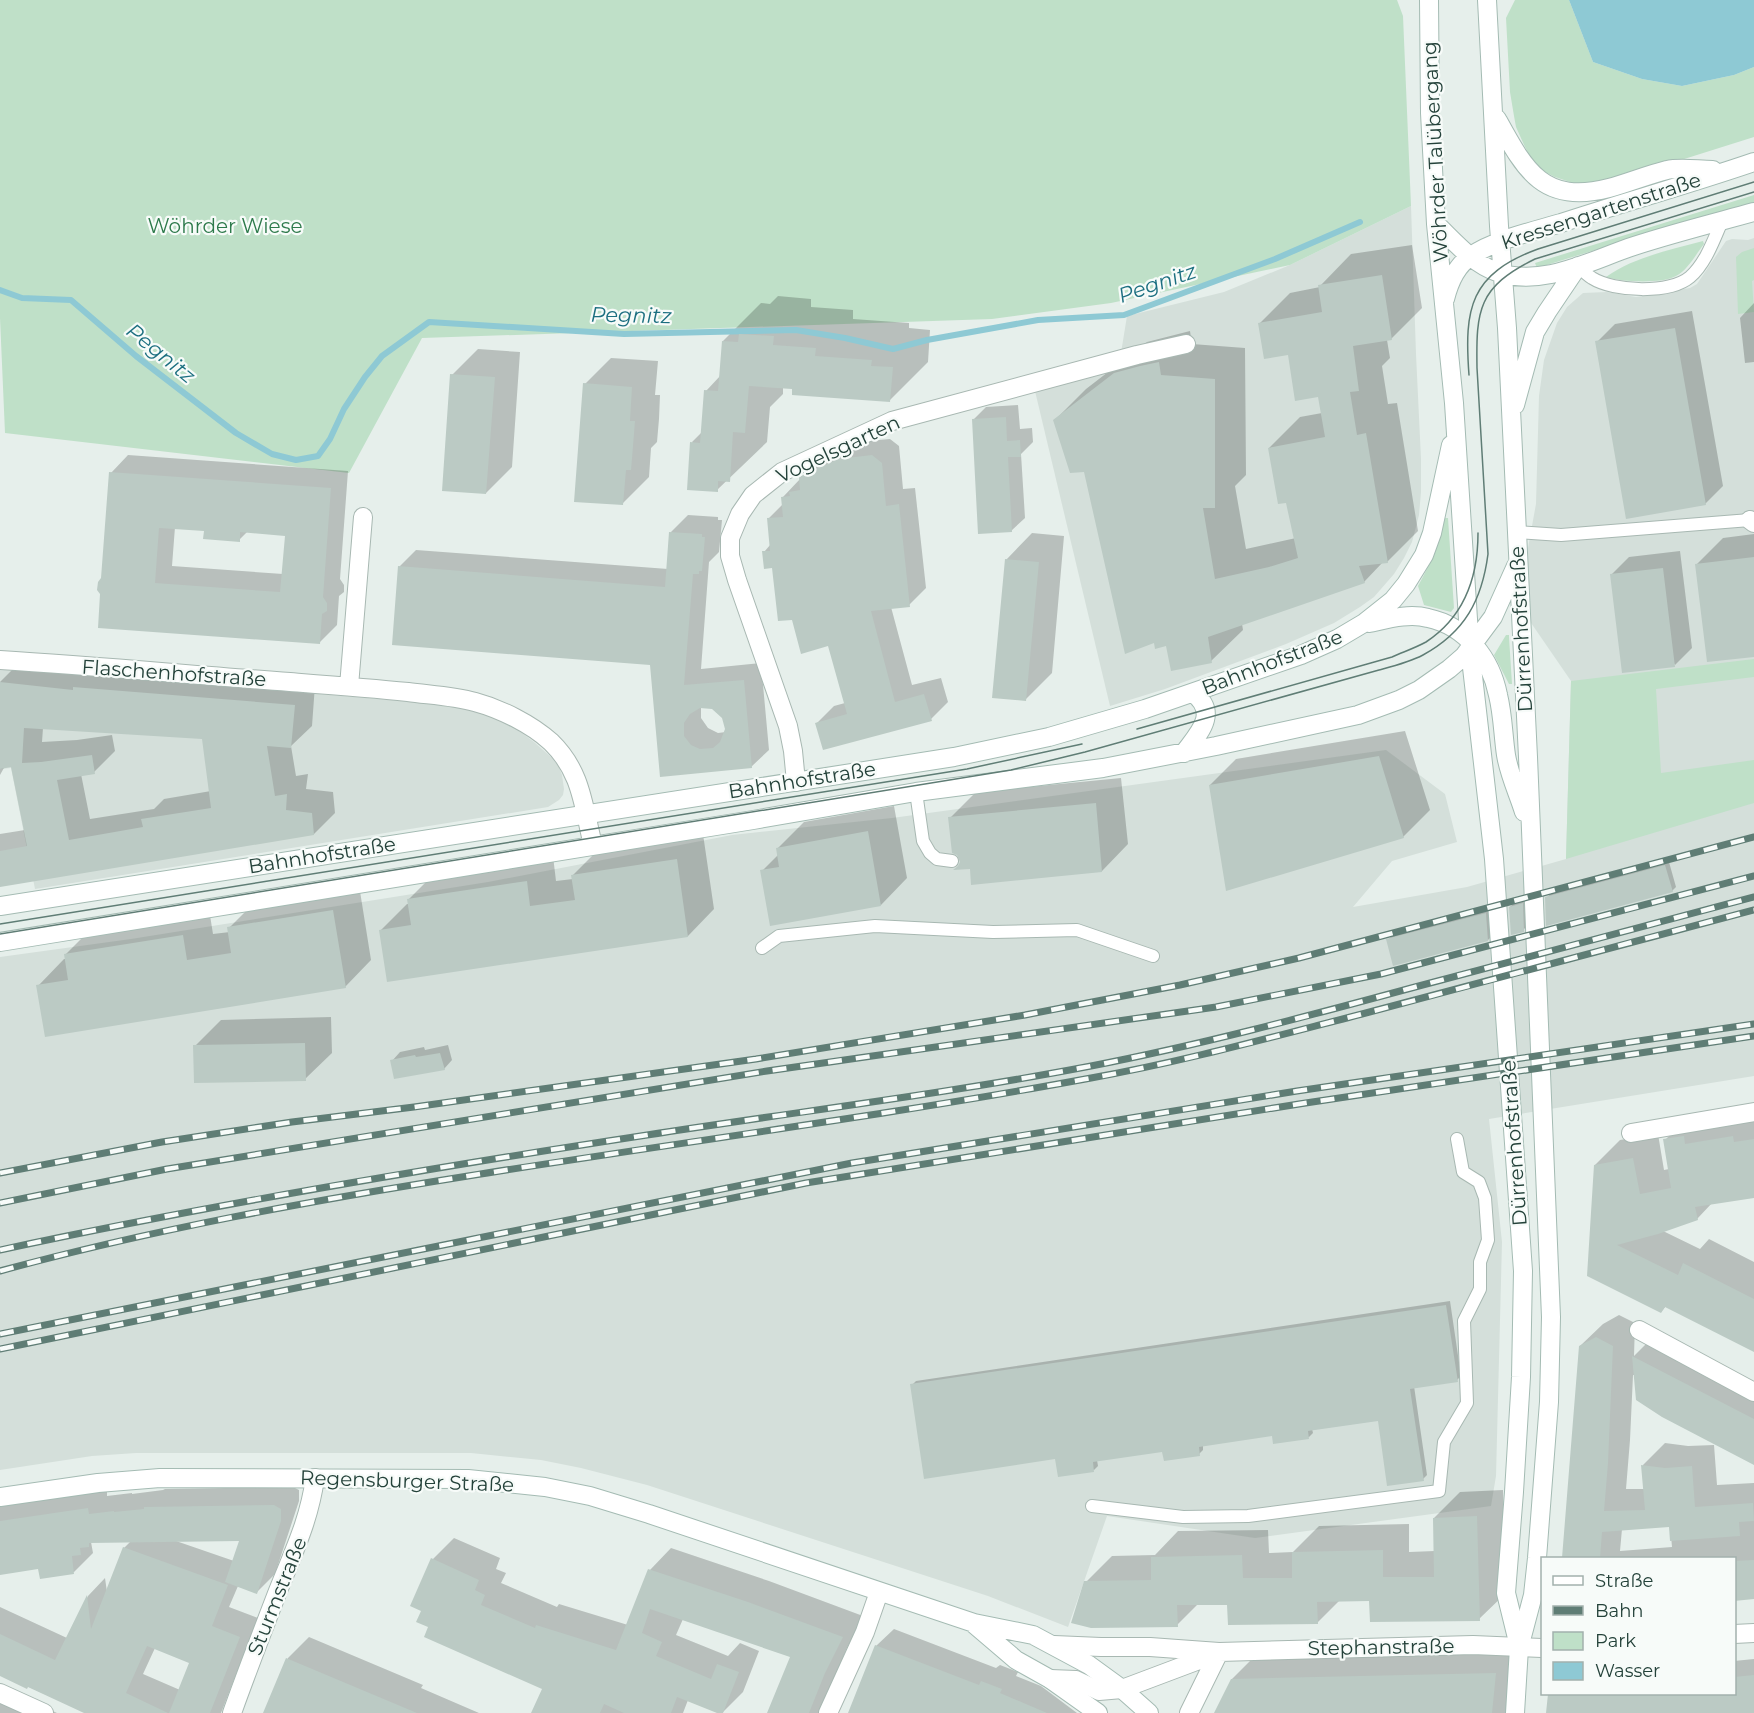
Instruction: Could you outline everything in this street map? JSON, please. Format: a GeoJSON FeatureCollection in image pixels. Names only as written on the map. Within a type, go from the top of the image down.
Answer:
{"type":"FeatureCollection","features":[{"type":"Feature","properties":{"kind":"main road","name":"Wöhrder Talübergang"},"geometry":{"type":"LineString","coordinates":[[1428,0],[1430,113],[1436,224],[1444,303]]}},
{"type":"Feature","properties":{"kind":"main road"},"geometry":{"type":"LineString","coordinates":[[1487,0],[1500,243]]}},
{"type":"Feature","properties":{"kind":"main road","name":"Kressengartenstraße"},"geometry":{"type":"LineString","coordinates":[[1494,115],[1530,172],[1540,181],[1564,191],[1595,191],[1669,169],[1732,170]]}},
{"type":"Feature","properties":{"kind":"main road","name":"Kressengartenstraße"},"geometry":{"type":"LineString","coordinates":[[1444,303],[1451,280],[1470,256],[1500,243],[1754,162]]}},
{"type":"Feature","properties":{"kind":"main road","name":"Kressengartenstraße"},"geometry":{"type":"LineString","coordinates":[[1436,224],[1470,256],[1494,272],[1517,278],[1538,276],[1578,266],[1634,246],[1754,212]]}},
{"type":"Feature","properties":{"kind":"main road","name":"Dürrenhofstraße"},"geometry":{"type":"LineString","coordinates":[[1500,243],[1532,837],[1549,1236],[1551,1346],[1548,1428],[1533,1595],[1519,1648],[1515,1713]]}},
{"type":"Feature","properties":{"kind":"main road","name":"Dürrenhofstraße"},"geometry":{"type":"LineString","coordinates":[[1511,421],[1535,332],[1578,266]]}},
{"type":"Feature","properties":{"kind":"main road","name":"Dürrenhofstraße"},"geometry":{"type":"LineString","coordinates":[[1444,303],[1456,425],[1471,644],[1494,859],[1523,1271],[1520,1388],[1506,1593],[1519,1648]]}},
{"type":"Feature","properties":{"kind":"main road","name":"Vogelsgarten"},"geometry":{"type":"LineString","coordinates":[[796,782],[788,726],[730,556],[730,538],[740,514],[753,495],[782,472],[892,421],[1186,344]]}},
{"type":"Feature","properties":{"kind":"main road","name":"Bahnhofstraße"},"geometry":{"type":"LineString","coordinates":[[0,906],[954,756],[1030,742],[1107,721],[1193,693],[1320,647],[1364,623],[1393,600],[1424,555],[1432,533],[1437,501],[1456,425]]}},
{"type":"Feature","properties":{"kind":"main road"},"geometry":{"type":"LineString","coordinates":[[349,686],[363,517]]}},
{"type":"Feature","properties":{"kind":"main road","name":"Bahnhofstraße"},"geometry":{"type":"LineString","coordinates":[[0,942],[916,792],[1079,772],[1184,753],[1358,715],[1409,695],[1457,663],[1496,611],[1517,561]]}},
{"type":"Feature","properties":{"kind":"main road","name":"Dürrenhofstraße"},"geometry":{"type":"LineString","coordinates":[[1364,623],[1408,616],[1429,618],[1448,624],[1471,644],[1486,663],[1495,684],[1500,706],[1507,757],[1532,837]]}},
{"type":"Feature","properties":{"kind":"main road","name":"Flaschenhofstraße"},"geometry":{"type":"LineString","coordinates":[[0,660],[349,686],[453,697],[477,702],[501,711],[531,727],[557,749],[574,772],[578,782],[593,845]]}},
{"type":"Feature","properties":{"kind":"main road"},"geometry":{"type":"LineString","coordinates":[[1184,753],[1201,731],[1206,719],[1203,705],[1193,693]]}},
{"type":"Feature","properties":{"kind":"main road"},"geometry":{"type":"LineString","coordinates":[[1631,1133],[1754,1112]]}},
{"type":"Feature","properties":{"kind":"main road"},"geometry":{"type":"LineString","coordinates":[[1639,1330],[1754,1392]]}},
{"type":"Feature","properties":{"kind":"main road","name":"Regensburger Straße"},"geometry":{"type":"LineString","coordinates":[[0,1497],[98,1483],[159,1478],[477,1479],[525,1484],[568,1492],[650,1514],[974,1623],[1033,1635],[1089,1665],[1122,1689],[1149,1713]]}},
{"type":"Feature","properties":{"kind":"main road","name":"Sturmstraße"},"geometry":{"type":"LineString","coordinates":[[232,1713],[305,1525],[315,1478]]}},
{"type":"Feature","properties":{"kind":"main road"},"geometry":{"type":"LineString","coordinates":[[828,1713],[865,1632],[879,1592]]}},
{"type":"Feature","properties":{"kind":"main road","name":"Regensburger Straße"},"geometry":{"type":"LineString","coordinates":[[974,1623],[1016,1660],[1050,1679],[1098,1713]]}},
{"type":"Feature","properties":{"kind":"main road"},"geometry":{"type":"LineString","coordinates":[[1736,1634],[1754,1633]]}},
{"type":"Feature","properties":{"kind":"main road","name":"Stephanstraße"},"geometry":{"type":"LineString","coordinates":[[1054,1645],[1150,1647],[1219,1652],[1450,1646],[1541,1648]]}},
{"type":"Feature","properties":{"kind":"main road"},"geometry":{"type":"LineString","coordinates":[[1189,1713],[1219,1652]]}},
{"type":"Feature","properties":{"kind":"main road","name":"Stephanstraße"},"geometry":{"type":"LineString","coordinates":[[1122,1689],[1219,1652]]}},
{"type":"Feature","properties":{"kind":"main road","name":"Regensburger Straße"},"geometry":{"type":"LineString","coordinates":[[1050,1679],[1076,1680],[1099,1691],[1122,1689]]}},
{"type":"Feature","properties":{"kind":"main road"},"geometry":{"type":"LineString","coordinates":[[0,1693],[44,1713]]}},
{"type":"Feature","properties":{"kind":"lane"},"geometry":{"type":"LineString","coordinates":[[1578,266],[1592,279],[1613,286],[1654,288],[1680,283],[1691,276],[1706,255],[1722,220]]}},
{"type":"Feature","properties":{"kind":"lane"},"geometry":{"type":"LineString","coordinates":[[1516,532],[1561,535],[1752,522]]}},
{"type":"Feature","properties":{"kind":"lane"},"geometry":{"type":"LineString","coordinates":[[916,792],[925,846],[937,860],[952,861]]}},
{"type":"Feature","properties":{"kind":"lane"},"geometry":{"type":"LineString","coordinates":[[762,948],[779,936],[875,926],[993,932],[1077,930],[1153,956]]}},
{"type":"Feature","properties":{"kind":"lane"},"geometry":{"type":"LineString","coordinates":[[1092,1506],[1183,1517],[1248,1516],[1439,1491],[1444,1442],[1467,1403],[1464,1321],[1480,1289],[1479,1262],[1488,1240],[1485,1198],[1479,1182],[1463,1172],[1457,1139]]}},
{"type":"Feature","properties":{"kind":"shaded area"},"geometry":{"type":"Polygon","coordinates":[[[1411,206],[1421,492],[1419,515],[1412,542],[1404,558],[1394,574],[1374,597],[1334,623],[1286,644],[1165,689],[1110,706],[1035,391],[1120,359],[1127,316],[1224,292],[1290,265],[1411,206]]]}},
{"type":"Feature","properties":{"kind":"shaded area"},"geometry":{"type":"Polygon","coordinates":[[[1754,238],[1754,1076],[1489,1119],[1502,1242],[1496,1476],[1491,1506],[1255,1538],[1107,1516],[1068,1627],[988,1596],[647,1485],[541,1460],[471,1453],[136,1453],[92,1456],[0,1470],[0,957],[131,939],[488,882],[732,835],[892,818],[1386,750],[1445,794],[1457,842],[1392,861],[1353,907],[1467,887],[1566,859],[1571,681],[1527,617],[1524,570],[1536,504],[1539,396],[1544,360],[1557,323],[1567,307],[1583,293],[1607,292],[1636,297],[1690,288],[1697,284],[1726,241],[1754,238]]]}},
{"type":"Feature","properties":{"kind":"shaded area"},"geometry":{"type":"Polygon","coordinates":[[[0,668],[465,706],[510,724],[551,757],[562,775],[563,795],[548,807],[35,889],[11,768],[0,769],[0,668]]]}},
{"type":"Feature","properties":{"kind":"green space","name":"Wöhrder Wiese"},"geometry":{"type":"Polygon","coordinates":[[[0,0],[1397,0],[1403,16],[1411,206],[1290,265],[1111,303],[992,319],[422,338],[349,473],[5,433],[0,318],[0,0]]]}},
{"type":"Feature","properties":{"kind":"green space"},"geometry":{"type":"Polygon","coordinates":[[[1515,0],[1569,0],[1593,62],[1642,79],[1682,86],[1734,75],[1754,67],[1754,137],[1608,183],[1573,183],[1543,171],[1530,156],[1516,127],[1510,92],[1506,18],[1515,0]]]}},
{"type":"Feature","properties":{"kind":"green space"},"geometry":{"type":"Polygon","coordinates":[[[1754,195],[1754,204],[1705,216],[1537,268],[1535,263],[1754,195]]]}},
{"type":"Feature","properties":{"kind":"green space"},"geometry":{"type":"Polygon","coordinates":[[[1703,241],[1704,244],[1688,266],[1670,279],[1641,281],[1606,277],[1640,259],[1703,241]]]}},
{"type":"Feature","properties":{"kind":"green space"},"geometry":{"type":"Polygon","coordinates":[[[1754,248],[1754,280],[1752,281],[1754,312],[1738,314],[1736,257],[1754,248]]]}},
{"type":"Feature","properties":{"kind":"green space"},"geometry":{"type":"Polygon","coordinates":[[[1444,518],[1448,518],[1454,608],[1451,612],[1424,605],[1418,586],[1434,553],[1444,518]]]}},
{"type":"Feature","properties":{"kind":"green space"},"geometry":{"type":"Polygon","coordinates":[[[1506,635],[1509,635],[1512,684],[1509,684],[1494,655],[1506,635]]]}},
{"type":"Feature","properties":{"kind":"green space"},"geometry":{"type":"Polygon","coordinates":[[[1754,659],[1754,677],[1656,689],[1661,773],[1754,760],[1754,803],[1566,859],[1571,681],[1754,659]]]}},
{"type":"Feature","properties":{"kind":"water"},"geometry":{"type":"Polygon","coordinates":[[[1569,0],[1754,0],[1754,67],[1734,75],[1682,86],[1642,79],[1593,62],[1569,0]]]}},
{"type":"Feature","properties":{"kind":"building"},"geometry":{"type":"Polygon","coordinates":[[[1382,275],[1392,340],[1353,346],[1359,391],[1350,392],[1357,435],[1366,433],[1388,563],[1359,566],[1365,583],[1208,637],[1212,663],[1171,671],[1166,646],[1155,649],[1154,643],[1125,654],[1084,472],[1070,473],[1053,420],[1114,373],[1140,366],[1159,362],[1161,375],[1215,379],[1215,508],[1203,508],[1215,579],[1298,558],[1286,503],[1278,504],[1268,448],[1325,437],[1318,397],[1295,401],[1288,355],[1264,359],[1258,323],[1322,312],[1318,285],[1382,275]]]}},
{"type":"Feature","properties":{"kind":"building"},"geometry":{"type":"Polygon","coordinates":[[[1675,328],[1706,505],[1626,519],[1595,341],[1675,328]]]}},
{"type":"Feature","properties":{"kind":"building"},"geometry":{"type":"Polygon","coordinates":[[[739,334],[774,336],[773,345],[816,348],[815,356],[872,360],[871,366],[893,367],[890,402],[792,395],[792,389],[749,386],[745,433],[733,432],[730,482],[718,481],[718,492],[687,490],[690,442],[700,443],[704,390],[718,391],[722,341],[738,342],[739,334]]]}},
{"type":"Feature","properties":{"kind":"building"},"geometry":{"type":"Polygon","coordinates":[[[450,374],[495,377],[486,494],[442,491],[450,374]]]}},
{"type":"Feature","properties":{"kind":"building"},"geometry":{"type":"Polygon","coordinates":[[[583,383],[632,387],[630,421],[635,421],[631,470],[626,470],[623,505],[574,502],[583,383]]]}},
{"type":"Feature","properties":{"kind":"building"},"geometry":{"type":"Polygon","coordinates":[[[1006,417],[1007,441],[1020,440],[1021,457],[1008,457],[1012,532],[978,534],[972,419],[1006,417]]]}},
{"type":"Feature","properties":{"kind":"building"},"geometry":{"type":"Polygon","coordinates":[[[872,455],[882,463],[886,506],[899,504],[910,607],[871,611],[895,702],[924,694],[932,721],[823,750],[815,723],[847,714],[828,646],[801,654],[792,620],[778,621],[772,568],[764,569],[762,551],[770,551],[767,518],[783,517],[781,497],[790,496],[789,492],[800,490],[799,477],[838,459],[872,455]]]}},
{"type":"Feature","properties":{"kind":"building"},"geometry":{"type":"Polygon","coordinates":[[[109,472],[331,488],[323,597],[327,603],[327,611],[322,614],[320,644],[98,628],[100,594],[97,590],[101,578],[109,472]],[[159,528],[155,583],[280,592],[285,536],[240,532],[240,542],[203,539],[204,531],[159,528]]]}},
{"type":"Feature","properties":{"kind":"building"},"geometry":{"type":"Polygon","coordinates":[[[669,532],[702,534],[702,537],[705,537],[702,571],[699,571],[699,574],[693,574],[684,685],[744,680],[752,768],[660,777],[650,665],[392,645],[398,566],[665,587],[669,532]],[[700,708],[690,714],[684,723],[684,736],[691,745],[700,749],[713,748],[720,742],[725,729],[722,718],[712,709],[700,708]]]}},
{"type":"Feature","properties":{"kind":"building"},"geometry":{"type":"Polygon","coordinates":[[[1754,557],[1754,657],[1707,662],[1695,564],[1754,557]]]}},
{"type":"Feature","properties":{"kind":"building"},"geometry":{"type":"Polygon","coordinates":[[[1005,559],[1039,562],[1026,701],[992,698],[1005,559]]]}},
{"type":"Feature","properties":{"kind":"building"},"geometry":{"type":"Polygon","coordinates":[[[1663,568],[1675,667],[1622,673],[1610,574],[1663,568]]]}},
{"type":"Feature","properties":{"kind":"building"},"geometry":{"type":"Polygon","coordinates":[[[0,682],[73,690],[73,687],[295,705],[291,748],[267,746],[275,796],[287,794],[286,810],[312,813],[314,835],[0,887],[0,851],[27,846],[11,767],[0,769],[0,682]],[[24,728],[22,763],[92,755],[95,774],[57,780],[69,840],[143,827],[141,819],[211,808],[202,739],[24,728]]]}},
{"type":"Feature","properties":{"kind":"building"},"geometry":{"type":"Polygon","coordinates":[[[1379,756],[1404,838],[1226,891],[1209,785],[1379,756]]]}},
{"type":"Feature","properties":{"kind":"building"},"geometry":{"type":"Polygon","coordinates":[[[1096,803],[1102,872],[971,885],[970,869],[953,870],[960,862],[957,855],[952,853],[948,817],[1096,803]]]}},
{"type":"Feature","properties":{"kind":"building"},"geometry":{"type":"Polygon","coordinates":[[[868,831],[881,906],[770,926],[760,870],[779,867],[776,848],[868,831]]]}},
{"type":"Feature","properties":{"kind":"building"},"geometry":{"type":"Polygon","coordinates":[[[677,859],[688,937],[387,982],[379,930],[411,925],[407,899],[527,881],[530,906],[575,900],[571,875],[677,859]]]}},
{"type":"Feature","properties":{"kind":"building"},"geometry":{"type":"Polygon","coordinates":[[[1665,865],[1673,892],[1546,926],[1545,897],[1665,865]]]}},
{"type":"Feature","properties":{"kind":"building"},"geometry":{"type":"Polygon","coordinates":[[[1523,903],[1524,932],[1511,935],[1509,907],[1523,903]]]}},
{"type":"Feature","properties":{"kind":"building"},"geometry":{"type":"Polygon","coordinates":[[[333,910],[346,988],[45,1037],[36,985],[68,980],[64,954],[183,935],[187,960],[231,953],[227,927],[333,910]]]}},
{"type":"Feature","properties":{"kind":"building"},"geometry":{"type":"Polygon","coordinates":[[[1486,913],[1488,941],[1393,966],[1386,939],[1486,913]]]}},
{"type":"Feature","properties":{"kind":"building"},"geometry":{"type":"Polygon","coordinates":[[[305,1043],[306,1081],[194,1083],[193,1045],[305,1043]]]}},
{"type":"Feature","properties":{"kind":"building"},"geometry":{"type":"Polygon","coordinates":[[[440,1053],[445,1070],[394,1079],[390,1060],[440,1053]]]}},
{"type":"Feature","properties":{"kind":"building"},"geometry":{"type":"Polygon","coordinates":[[[1684,1136],[1685,1144],[1733,1136],[1734,1142],[1754,1139],[1754,1198],[1695,1207],[1698,1220],[1617,1245],[1678,1275],[1683,1263],[1754,1299],[1754,1352],[1665,1307],[1661,1313],[1587,1276],[1594,1165],[1633,1158],[1640,1194],[1671,1188],[1663,1139],[1684,1136]]]}},
{"type":"Feature","properties":{"kind":"building"},"geometry":{"type":"Polygon","coordinates":[[[1446,1305],[1458,1382],[1410,1389],[1424,1481],[1387,1486],[1378,1421],[1308,1431],[1309,1439],[1273,1444],[1272,1436],[1199,1447],[1200,1456],[1164,1461],[1162,1452],[1093,1462],[1094,1472],[1058,1477],[1055,1459],[924,1479],[910,1384],[1446,1305]]]}},
{"type":"Feature","properties":{"kind":"building"},"geometry":{"type":"Polygon","coordinates":[[[1596,1337],[1613,1346],[1604,1511],[1645,1510],[1641,1465],[1665,1468],[1692,1466],[1695,1507],[1753,1503],[1754,1521],[1739,1522],[1740,1536],[1670,1541],[1669,1527],[1602,1532],[1600,1557],[1562,1557],[1579,1346],[1596,1337]]]}},
{"type":"Feature","properties":{"kind":"building"},"geometry":{"type":"Polygon","coordinates":[[[1632,1356],[1754,1419],[1754,1465],[1662,1417],[1636,1400],[1632,1356]]]}},
{"type":"Feature","properties":{"kind":"building"},"geometry":{"type":"Polygon","coordinates":[[[274,1505],[281,1509],[281,1521],[257,1594],[225,1582],[239,1541],[89,1543],[89,1547],[80,1548],[81,1555],[72,1556],[74,1574],[40,1579],[38,1569],[0,1575],[0,1521],[88,1508],[89,1514],[144,1509],[144,1507],[274,1505]]]}},
{"type":"Feature","properties":{"kind":"building"},"geometry":{"type":"Polygon","coordinates":[[[1477,1516],[1480,1621],[1370,1622],[1369,1601],[1317,1602],[1318,1624],[1228,1625],[1227,1605],[1177,1605],[1178,1627],[1091,1628],[1071,1623],[1084,1581],[1151,1580],[1151,1557],[1242,1555],[1243,1578],[1292,1578],[1292,1552],[1383,1550],[1383,1577],[1434,1577],[1433,1518],[1477,1516]]]}},
{"type":"Feature","properties":{"kind":"building"},"geometry":{"type":"Polygon","coordinates":[[[123,1547],[228,1585],[212,1626],[240,1637],[210,1713],[169,1713],[189,1663],[147,1646],[126,1693],[168,1713],[84,1713],[0,1676],[0,1634],[55,1660],[87,1595],[91,1629],[123,1547]]]}},
{"type":"Feature","properties":{"kind":"building"},"geometry":{"type":"Polygon","coordinates":[[[431,1558],[479,1580],[475,1590],[485,1595],[481,1605],[535,1628],[536,1625],[616,1650],[648,1569],[843,1637],[809,1713],[767,1713],[790,1657],[650,1609],[642,1633],[662,1642],[656,1656],[711,1679],[717,1664],[739,1672],[723,1713],[717,1713],[677,1697],[671,1713],[624,1713],[604,1704],[600,1713],[531,1713],[542,1689],[424,1637],[428,1627],[416,1622],[421,1611],[410,1606],[431,1558]]]}},
{"type":"Feature","properties":{"kind":"building"},"geometry":{"type":"Polygon","coordinates":[[[1754,1560],[1754,1599],[1736,1601],[1736,1561],[1754,1560]]]}},
{"type":"Feature","properties":{"kind":"building"},"geometry":{"type":"Polygon","coordinates":[[[875,1645],[979,1685],[981,1681],[1002,1689],[1000,1693],[1047,1713],[848,1713],[875,1645]]]}},
{"type":"Feature","properties":{"kind":"building"},"geometry":{"type":"Polygon","coordinates":[[[286,1658],[417,1713],[263,1713],[286,1658]]]}},
{"type":"Feature","properties":{"kind":"building"},"geometry":{"type":"Polygon","coordinates":[[[1496,1673],[1492,1713],[1214,1713],[1231,1679],[1496,1673]]]}},
{"type":"Feature","properties":{"kind":"building"},"geometry":{"type":"Polygon","coordinates":[[[1754,1675],[1754,1713],[1546,1713],[1548,1695],[1736,1695],[1736,1677],[1754,1675]]]}},
{"type":"Feature","properties":{"kind":"waterway","name":"Pegnitz"},"geometry":{"type":"LineString","coordinates":[[0,290],[22,298],[71,300],[136,356],[236,433],[272,454],[296,460],[318,456],[330,439],[344,409],[382,356],[429,322],[624,334],[796,330],[893,349],[927,340],[1038,320],[1124,315],[1275,259],[1360,222]]}},
{"type":"Feature","properties":{"kind":"tram line"},"geometry":{"type":"LineString","coordinates":[[1469,375],[1468,331],[1471,312],[1476,296],[1485,282],[1498,270],[1515,259],[1538,249],[1754,182]]}},
{"type":"Feature","properties":{"kind":"tram line"},"geometry":{"type":"LineString","coordinates":[[0,934],[1011,770],[1085,752],[1413,660],[1438,646],[1460,625],[1476,600],[1485,571],[1488,554],[1477,348],[1480,315],[1491,290],[1516,269],[1535,259],[1754,192]]}},
{"type":"Feature","properties":{"kind":"tram line"},"geometry":{"type":"LineString","coordinates":[[1137,729],[1392,657],[1426,642],[1450,621],[1466,595],[1475,566],[1478,533]]}},
{"type":"Feature","properties":{"kind":"tram line"},"geometry":{"type":"LineString","coordinates":[[0,924],[967,769],[1082,744]]}},
{"type":"Feature","properties":{"kind":"railway"},"geometry":{"type":"LineString","coordinates":[[0,1173],[162,1142],[292,1122],[756,1059],[1025,1015],[1180,985],[1299,958],[1754,837]]}},
{"type":"Feature","properties":{"kind":"railway"},"geometry":{"type":"LineString","coordinates":[[0,1203],[167,1169],[767,1071],[1216,1007],[1381,974],[1754,876]]}},
{"type":"Feature","properties":{"kind":"railway"},"geometry":{"type":"LineString","coordinates":[[0,1250],[161,1217],[403,1174],[925,1094],[1091,1066],[1173,1049],[1294,1019],[1754,897]]}},
{"type":"Feature","properties":{"kind":"railway"},"geometry":{"type":"LineString","coordinates":[[0,1271],[174,1229],[350,1195],[935,1105],[1125,1072],[1261,1040],[1754,910]]}},
{"type":"Feature","properties":{"kind":"railway"},"geometry":{"type":"LineString","coordinates":[[0,1334],[852,1163],[1297,1091],[1754,1024]]}},
{"type":"Feature","properties":{"kind":"railway"},"geometry":{"type":"LineString","coordinates":[[0,1349],[806,1183],[1299,1104],[1754,1036]]}}]}
